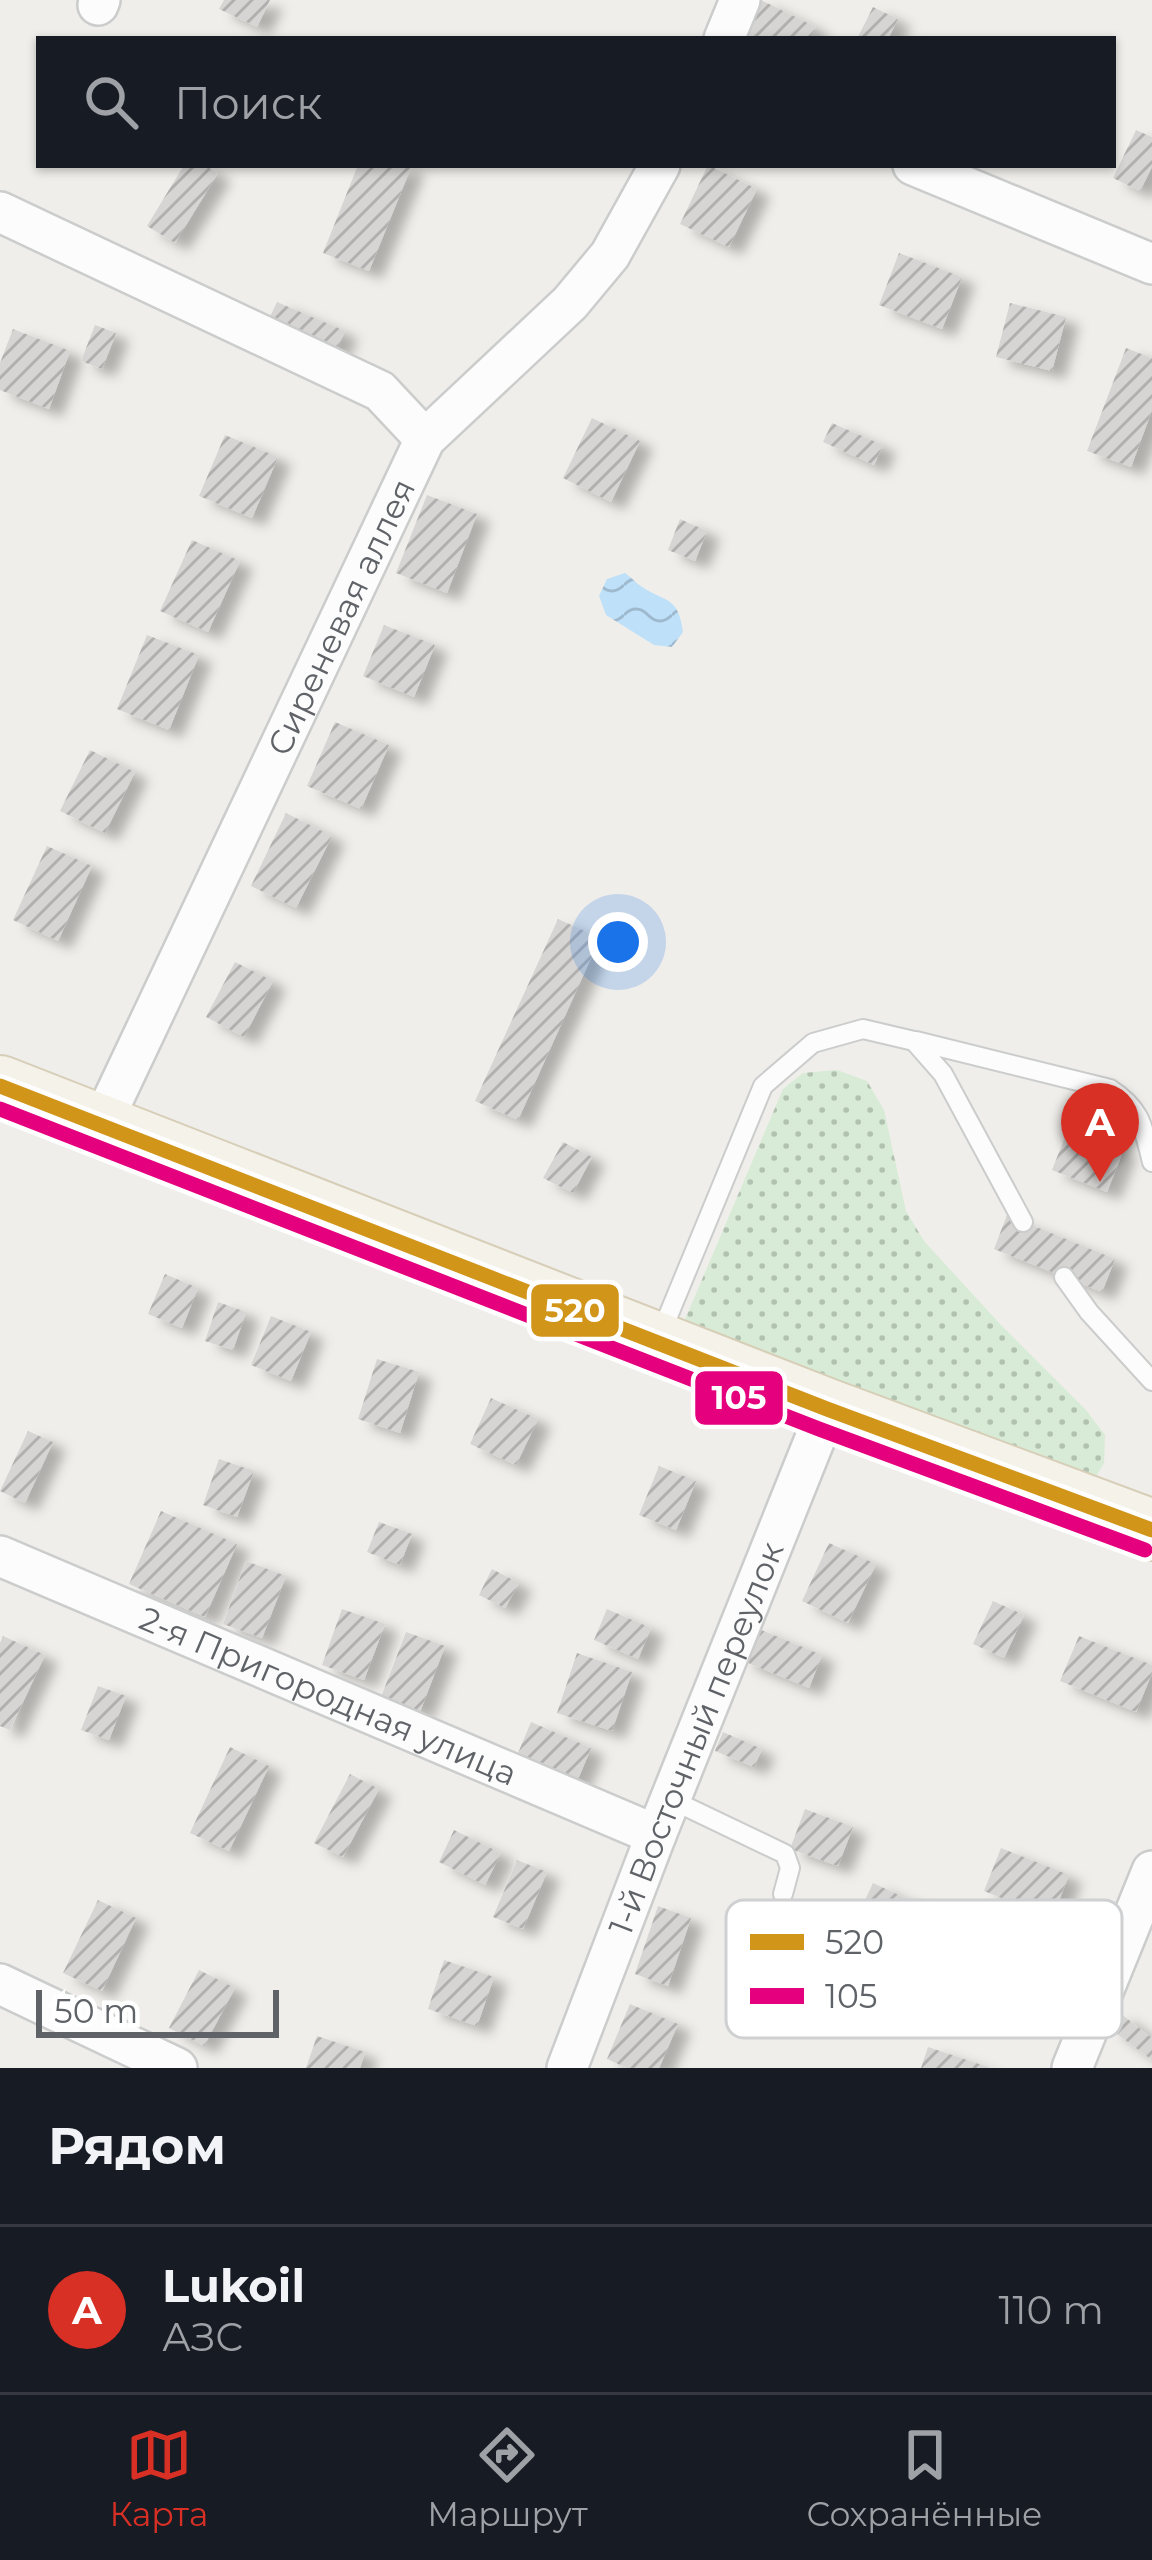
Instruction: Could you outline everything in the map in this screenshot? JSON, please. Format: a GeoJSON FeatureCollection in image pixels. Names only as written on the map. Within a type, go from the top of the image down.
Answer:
{"type":"FeatureCollection","features":[{"type":"Feature","properties":{"kind":"main road"},"geometry":{"type":"LineString","coordinates":[[0,1086],[827,1409],[1152,1530]]}},
{"type":"Feature","properties":{"kind":"street"},"geometry":{"type":"LineString","coordinates":[[725,36],[740,0]]}},
{"type":"Feature","properties":{"kind":"street","name":"Сиреневая аллея"},"geometry":{"type":"LineString","coordinates":[[100,1127],[425,439],[570,303],[610,255],[658,168]]}},
{"type":"Feature","properties":{"kind":"street"},"geometry":{"type":"LineString","coordinates":[[921,168],[1152,264]]}},
{"type":"Feature","properties":{"kind":"street"},"geometry":{"type":"LineString","coordinates":[[0,212],[380,392],[425,439]]}},
{"type":"Feature","properties":{"kind":"street","name":"1-й Восточный переулок"},"geometry":{"type":"LineString","coordinates":[[567,2068],[827,1409]]}},
{"type":"Feature","properties":{"kind":"street","name":"2-я Пригородная улица"},"geometry":{"type":"LineString","coordinates":[[0,1556],[663,1816]]}},
{"type":"Feature","properties":{"kind":"street"},"geometry":{"type":"LineString","coordinates":[[1122,1945],[1152,1871]]}},
{"type":"Feature","properties":{"kind":"street"},"geometry":{"type":"LineString","coordinates":[[0,1984],[177,2068]]}},
{"type":"Feature","properties":{"kind":"street"},"geometry":{"type":"LineString","coordinates":[[1072,2068],[1084,2038]]}},
{"type":"Feature","properties":{"kind":"lane"},"geometry":{"type":"LineString","coordinates":[[657,1343],[764,1086],[813,1043],[863,1029],[1110,1088],[1141,1118],[1152,1162]]}},
{"type":"Feature","properties":{"kind":"lane"},"geometry":{"type":"LineString","coordinates":[[914,1041],[943,1074],[1023,1222]]}},
{"type":"Feature","properties":{"kind":"lane"},"geometry":{"type":"LineString","coordinates":[[1064,1277],[1152,1381]]}},
{"type":"Feature","properties":{"kind":"lane"},"geometry":{"type":"LineString","coordinates":[[663,1816],[784,1854],[790,1868],[783,1894]]}},
{"type":"Feature","properties":{"kind":"green space"},"geometry":{"type":"Polygon","coordinates":[[[837,1070],[867,1081],[884,1110],[906,1211],[924,1241],[1105,1435],[1104,1463],[1091,1485],[681,1329],[783,1089],[803,1073],[837,1070]]]}},
{"type":"Feature","properties":{"kind":"water"},"geometry":{"type":"Polygon","coordinates":[[[625,573],[674,606],[683,632],[672,647],[654,645],[606,615],[599,596],[607,579],[625,573]]]}},
{"type":"Feature","properties":{"kind":"building"},"geometry":{"type":"Polygon","coordinates":[[[224,0],[270,0],[257,27],[219,9],[224,0]]]}},
{"type":"Feature","properties":{"kind":"building"},"geometry":{"type":"Polygon","coordinates":[[[761,0],[816,27],[812,36],[743,36],[761,0]]]}},
{"type":"Feature","properties":{"kind":"building"},"geometry":{"type":"Polygon","coordinates":[[[873,7],[898,19],[890,36],[858,36],[873,7]]]}},
{"type":"Feature","properties":{"kind":"building"},"geometry":{"type":"Polygon","coordinates":[[[1136,130],[1152,137],[1152,167],[1140,191],[1113,178],[1136,130]]]}},
{"type":"Feature","properties":{"kind":"building"},"geometry":{"type":"Polygon","coordinates":[[[182,168],[209,168],[218,173],[175,243],[147,226],[182,168]]]}},
{"type":"Feature","properties":{"kind":"building"},"geometry":{"type":"Polygon","coordinates":[[[357,168],[411,168],[369,271],[323,253],[357,168]]]}},
{"type":"Feature","properties":{"kind":"building"},"geometry":{"type":"Polygon","coordinates":[[[707,168],[757,189],[729,247],[680,224],[707,168]]]}},
{"type":"Feature","properties":{"kind":"building"},"geometry":{"type":"Polygon","coordinates":[[[899,253],[962,277],[942,329],[879,305],[899,253]]]}},
{"type":"Feature","properties":{"kind":"building"},"geometry":{"type":"Polygon","coordinates":[[[277,302],[345,331],[335,353],[267,323],[277,302]]]}},
{"type":"Feature","properties":{"kind":"building"},"geometry":{"type":"Polygon","coordinates":[[[1010,303],[1066,317],[1052,371],[996,357],[1010,303]]]}},
{"type":"Feature","properties":{"kind":"building"},"geometry":{"type":"Polygon","coordinates":[[[95,325],[116,333],[102,369],[81,361],[95,325]]]}},
{"type":"Feature","properties":{"kind":"building"},"geometry":{"type":"Polygon","coordinates":[[[13,329],[70,351],[49,409],[0,390],[0,363],[13,329]]]}},
{"type":"Feature","properties":{"kind":"building"},"geometry":{"type":"Polygon","coordinates":[[[1126,348],[1152,358],[1152,410],[1131,467],[1087,451],[1126,348]]]}},
{"type":"Feature","properties":{"kind":"building"},"geometry":{"type":"Polygon","coordinates":[[[592,418],[640,441],[611,502],[563,478],[592,418]]]}},
{"type":"Feature","properties":{"kind":"building"},"geometry":{"type":"Polygon","coordinates":[[[832,423],[883,445],[874,465],[823,442],[832,423]]]}},
{"type":"Feature","properties":{"kind":"building"},"geometry":{"type":"Polygon","coordinates":[[[225,435],[278,457],[252,518],[199,496],[225,435]]]}},
{"type":"Feature","properties":{"kind":"building"},"geometry":{"type":"Polygon","coordinates":[[[427,495],[477,514],[447,593],[396,573],[427,495]]]}},
{"type":"Feature","properties":{"kind":"building"},"geometry":{"type":"Polygon","coordinates":[[[680,519],[707,531],[695,561],[668,550],[680,519]]]}},
{"type":"Feature","properties":{"kind":"building"},"geometry":{"type":"Polygon","coordinates":[[[192,540],[240,561],[208,632],[160,611],[192,540]]]}},
{"type":"Feature","properties":{"kind":"building"},"geometry":{"type":"Polygon","coordinates":[[[384,625],[435,645],[414,697],[363,676],[384,625]]]}},
{"type":"Feature","properties":{"kind":"building"},"geometry":{"type":"Polygon","coordinates":[[[147,635],[199,655],[169,730],[117,709],[147,635]]]}},
{"type":"Feature","properties":{"kind":"building"},"geometry":{"type":"Polygon","coordinates":[[[335,722],[389,745],[361,809],[307,786],[335,722]]]}},
{"type":"Feature","properties":{"kind":"building"},"geometry":{"type":"Polygon","coordinates":[[[90,750],[135,772],[105,833],[60,811],[90,750]]]}},
{"type":"Feature","properties":{"kind":"building"},"geometry":{"type":"Polygon","coordinates":[[[286,813],[332,836],[296,908],[251,886],[286,813]]]}},
{"type":"Feature","properties":{"kind":"building"},"geometry":{"type":"Polygon","coordinates":[[[47,846],[92,866],[58,941],[13,920],[47,846]]]}},
{"type":"Feature","properties":{"kind":"building"},"geometry":{"type":"Polygon","coordinates":[[[558,919],[600,938],[518,1120],[475,1101],[558,919]]]}},
{"type":"Feature","properties":{"kind":"building"},"geometry":{"type":"Polygon","coordinates":[[[235,962],[273,981],[244,1037],[206,1017],[235,962]]]}},
{"type":"Feature","properties":{"kind":"building"},"geometry":{"type":"Polygon","coordinates":[[[1069,1127],[1124,1149],[1107,1192],[1052,1170],[1069,1127]]]}},
{"type":"Feature","properties":{"kind":"building"},"geometry":{"type":"Polygon","coordinates":[[[563,1142],[592,1157],[573,1193],[543,1178],[563,1142]]]}},
{"type":"Feature","properties":{"kind":"building"},"geometry":{"type":"Polygon","coordinates":[[[1007,1215],[1115,1259],[1102,1292],[994,1249],[1007,1215]]]}},
{"type":"Feature","properties":{"kind":"building"},"geometry":{"type":"Polygon","coordinates":[[[165,1274],[198,1288],[182,1328],[148,1314],[165,1274]]]}},
{"type":"Feature","properties":{"kind":"building"},"geometry":{"type":"Polygon","coordinates":[[[218,1302],[246,1312],[233,1350],[205,1341],[218,1302]]]}},
{"type":"Feature","properties":{"kind":"building"},"geometry":{"type":"Polygon","coordinates":[[[271,1316],[311,1332],[291,1381],[251,1365],[271,1316]]]}},
{"type":"Feature","properties":{"kind":"building"},"geometry":{"type":"Polygon","coordinates":[[[377,1359],[419,1372],[400,1433],[358,1419],[377,1359]]]}},
{"type":"Feature","properties":{"kind":"building"},"geometry":{"type":"Polygon","coordinates":[[[491,1398],[538,1419],[516,1465],[470,1444],[491,1398]]]}},
{"type":"Feature","properties":{"kind":"building"},"geometry":{"type":"Polygon","coordinates":[[[28,1431],[53,1442],[25,1503],[0,1491],[28,1431]]]}},
{"type":"Feature","properties":{"kind":"building"},"geometry":{"type":"Polygon","coordinates":[[[219,1459],[254,1471],[237,1517],[203,1505],[219,1459]]]}},
{"type":"Feature","properties":{"kind":"building"},"geometry":{"type":"Polygon","coordinates":[[[659,1466],[696,1481],[676,1530],[639,1515],[659,1466]]]}},
{"type":"Feature","properties":{"kind":"building"},"geometry":{"type":"Polygon","coordinates":[[[161,1511],[237,1544],[205,1617],[129,1584],[161,1511]]]}},
{"type":"Feature","properties":{"kind":"building"},"geometry":{"type":"Polygon","coordinates":[[[379,1522],[412,1534],[400,1565],[367,1552],[379,1522]]]}},
{"type":"Feature","properties":{"kind":"building"},"geometry":{"type":"Polygon","coordinates":[[[829,1543],[876,1564],[848,1623],[802,1601],[829,1543]]]}},
{"type":"Feature","properties":{"kind":"building"},"geometry":{"type":"Polygon","coordinates":[[[246,1561],[286,1576],[262,1638],[223,1624],[246,1561]]]}},
{"type":"Feature","properties":{"kind":"building"},"geometry":{"type":"Polygon","coordinates":[[[492,1569],[519,1583],[505,1608],[479,1595],[492,1569]]]}},
{"type":"Feature","properties":{"kind":"building"},"geometry":{"type":"Polygon","coordinates":[[[993,1601],[1024,1615],[1004,1658],[973,1644],[993,1601]]]}},
{"type":"Feature","properties":{"kind":"building"},"geometry":{"type":"Polygon","coordinates":[[[342,1609],[385,1624],[364,1680],[322,1665],[342,1609]]]}},
{"type":"Feature","properties":{"kind":"building"},"geometry":{"type":"Polygon","coordinates":[[[607,1609],[651,1628],[638,1659],[594,1640],[607,1609]]]}},
{"type":"Feature","properties":{"kind":"building"},"geometry":{"type":"Polygon","coordinates":[[[754,1627],[822,1655],[809,1688],[741,1660],[754,1627]]]}},
{"type":"Feature","properties":{"kind":"building"},"geometry":{"type":"Polygon","coordinates":[[[406,1632],[445,1646],[420,1712],[381,1697],[406,1632]]]}},
{"type":"Feature","properties":{"kind":"building"},"geometry":{"type":"Polygon","coordinates":[[[3,1636],[45,1655],[10,1730],[0,1726],[3,1636]]]}},
{"type":"Feature","properties":{"kind":"building"},"geometry":{"type":"Polygon","coordinates":[[[1079,1636],[1152,1665],[1136,1712],[1060,1681],[1079,1636]]]}},
{"type":"Feature","properties":{"kind":"building"},"geometry":{"type":"Polygon","coordinates":[[[577,1653],[632,1672],[612,1731],[557,1713],[577,1653]]]}},
{"type":"Feature","properties":{"kind":"building"},"geometry":{"type":"Polygon","coordinates":[[[98,1686],[126,1696],[109,1740],[81,1730],[98,1686]]]}},
{"type":"Feature","properties":{"kind":"building"},"geometry":{"type":"Polygon","coordinates":[[[531,1722],[591,1748],[576,1784],[516,1758],[531,1722]]]}},
{"type":"Feature","properties":{"kind":"building"},"geometry":{"type":"Polygon","coordinates":[[[723,1732],[762,1749],[754,1767],[715,1751],[723,1732]]]}},
{"type":"Feature","properties":{"kind":"building"},"geometry":{"type":"Polygon","coordinates":[[[230,1747],[269,1766],[229,1851],[190,1833],[230,1747]]]}},
{"type":"Feature","properties":{"kind":"building"},"geometry":{"type":"Polygon","coordinates":[[[350,1774],[379,1789],[343,1857],[314,1843],[350,1774]]]}},
{"type":"Feature","properties":{"kind":"building"},"geometry":{"type":"Polygon","coordinates":[[[805,1809],[853,1827],[838,1866],[790,1849],[805,1809]]]}},
{"type":"Feature","properties":{"kind":"building"},"geometry":{"type":"Polygon","coordinates":[[[454,1830],[501,1853],[485,1885],[439,1862],[454,1830]]]}},
{"type":"Feature","properties":{"kind":"building"},"geometry":{"type":"Polygon","coordinates":[[[1001,1848],[1069,1875],[1059,1900],[1007,1900],[984,1891],[1001,1848]]]}},
{"type":"Feature","properties":{"kind":"building"},"geometry":{"type":"Polygon","coordinates":[[[517,1860],[547,1872],[523,1929],[493,1917],[517,1860]]]}},
{"type":"Feature","properties":{"kind":"building"},"geometry":{"type":"Polygon","coordinates":[[[873,1883],[910,1900],[865,1900],[873,1883]]]}},
{"type":"Feature","properties":{"kind":"building"},"geometry":{"type":"Polygon","coordinates":[[[98,1900],[136,1918],[102,1991],[63,1973],[98,1900]]]}},
{"type":"Feature","properties":{"kind":"building"},"geometry":{"type":"Polygon","coordinates":[[[658,1906],[691,1918],[668,1986],[635,1974],[658,1906]]]}},
{"type":"Feature","properties":{"kind":"building"},"geometry":{"type":"Polygon","coordinates":[[[444,1960],[494,1977],[477,2026],[428,2009],[444,1960]]]}},
{"type":"Feature","properties":{"kind":"building"},"geometry":{"type":"Polygon","coordinates":[[[199,1970],[235,1988],[204,2046],[169,2028],[199,1970]]]}},
{"type":"Feature","properties":{"kind":"building"},"geometry":{"type":"Polygon","coordinates":[[[630,2004],[678,2024],[659,2068],[627,2068],[607,2059],[630,2004]]]}},
{"type":"Feature","properties":{"kind":"building"},"geometry":{"type":"Polygon","coordinates":[[[1122,2015],[1152,2038],[1152,2060],[1122,2038],[1122,2015]]]}},
{"type":"Feature","properties":{"kind":"building"},"geometry":{"type":"Polygon","coordinates":[[[317,2036],[365,2052],[360,2068],[306,2068],[317,2036]]]}},
{"type":"Feature","properties":{"kind":"building"},"geometry":{"type":"Polygon","coordinates":[[[928,2047],[988,2067],[988,2068],[921,2068],[928,2047]]]}},
{"type":"Feature","properties":{"kind":"transit line","name":"520"},"geometry":{"type":"LineString","coordinates":[[0,1086],[827,1409],[1152,1530]]}},
{"type":"Feature","properties":{"kind":"transit line","name":"105"},"geometry":{"type":"LineString","coordinates":[[0,1109],[819,1429],[1145,1550]]}},
{"type":"Feature","properties":{"kind":"place","name":"Lukoil"},"geometry":{"type":"Point","coordinates":[1100,1182]}}]}
